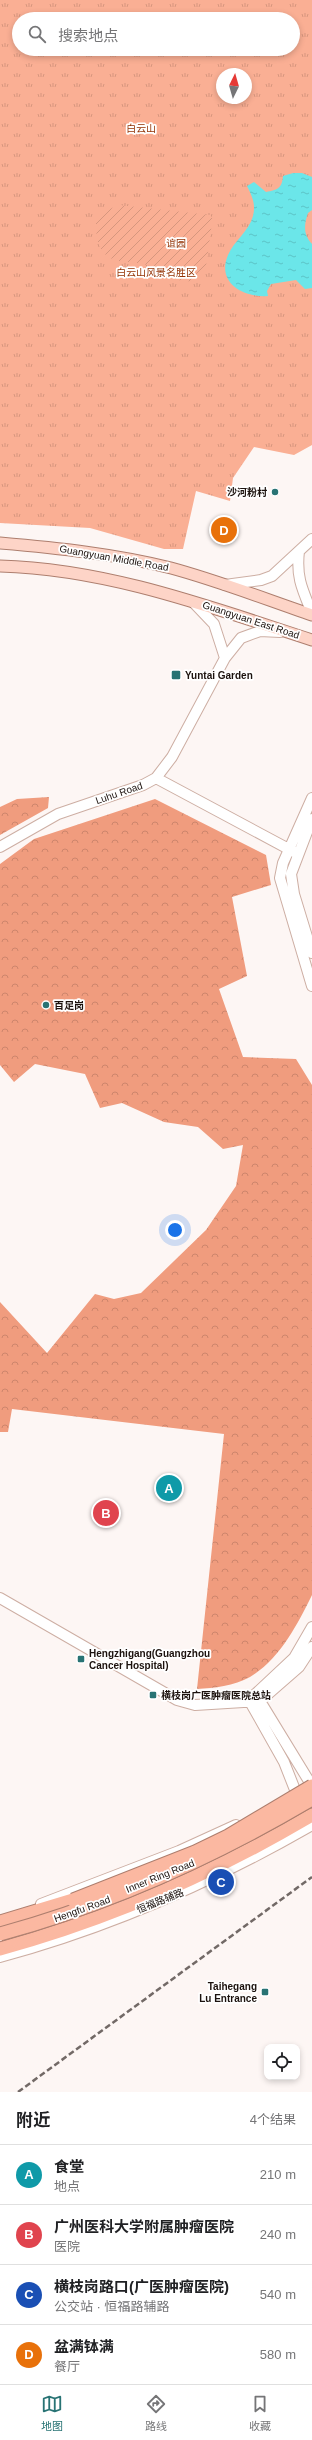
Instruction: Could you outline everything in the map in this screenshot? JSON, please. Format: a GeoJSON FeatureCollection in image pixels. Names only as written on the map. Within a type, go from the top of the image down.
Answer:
{"type":"FeatureCollection","features":[{"type":"Feature","properties":{"kind":"highway"},"geometry":{"type":"LineString","coordinates":[[0,1920],[73,1900],[195,1852],[228,1836],[312,1786]]}},
{"type":"Feature","properties":{"kind":"highway","name":"Inner Ring Road"},"geometry":{"type":"LineString","coordinates":[[0,1935],[76,1909],[182,1868],[310,1807]]}},
{"type":"Feature","properties":{"kind":"highway","name":"Inner Ring Road"},"geometry":{"type":"LineString","coordinates":[[0,1948],[64,1930],[177,1886],[250,1851],[310,1807]]}},
{"type":"Feature","properties":{"kind":"main road"},"geometry":{"type":"LineString","coordinates":[[225,585],[261,580],[272,576],[312,539]]}},
{"type":"Feature","properties":{"kind":"main road","name":"Guangyuan Middle Road"},"geometry":{"type":"LineString","coordinates":[[0,543],[64,549],[114,557],[172,569],[225,585]]}},
{"type":"Feature","properties":{"kind":"main road"},"geometry":{"type":"LineString","coordinates":[[299,551],[297,568],[299,581],[312,614]]}},
{"type":"Feature","properties":{"kind":"main road"},"geometry":{"type":"LineString","coordinates":[[0,566],[87,575],[190,600],[214,624],[225,658]]}},
{"type":"Feature","properties":{"kind":"main road"},"geometry":{"type":"LineString","coordinates":[[225,585],[312,614]]}},
{"type":"Feature","properties":{"kind":"main road","name":"Guangyuan East Road"},"geometry":{"type":"LineString","coordinates":[[190,600],[312,640]]}},
{"type":"Feature","properties":{"kind":"main road","name":"Luhu Road"},"geometry":{"type":"LineString","coordinates":[[0,846],[58,814],[143,785],[156,778],[172,757],[225,658],[241,638],[260,631],[287,632]]}},
{"type":"Feature","properties":{"kind":"main road"},"geometry":{"type":"LineString","coordinates":[[156,778],[293,851]]}},
{"type":"Feature","properties":{"kind":"main road"},"geometry":{"type":"LineString","coordinates":[[312,798],[293,851],[291,883],[312,953]]}},
{"type":"Feature","properties":{"kind":"main road"},"geometry":{"type":"LineString","coordinates":[[312,819],[281,871],[282,890],[312,986]]}},
{"type":"Feature","properties":{"kind":"main road"},"geometry":{"type":"LineString","coordinates":[[0,1598],[177,1700],[205,1705],[249,1700],[260,1701],[299,1667],[312,1647]]}},
{"type":"Feature","properties":{"kind":"main road"},"geometry":{"type":"LineString","coordinates":[[249,1700],[294,1658],[312,1627]]}},
{"type":"Feature","properties":{"kind":"main road"},"geometry":{"type":"LineString","coordinates":[[249,1700],[284,1762],[297,1796],[310,1807]]}},
{"type":"Feature","properties":{"kind":"main road"},"geometry":{"type":"LineString","coordinates":[[0,1920],[179,1851],[297,1796],[312,1786],[260,1701]]}},
{"type":"Feature","properties":{"kind":"main road","name":"恒福路辅路"},"geometry":{"type":"LineString","coordinates":[[0,1957],[61,1939],[169,1898],[226,1873],[312,1825]]}},
{"type":"Feature","properties":{"kind":"green space","name":"白云山风景名胜区"},"geometry":{"type":"Polygon","coordinates":[[[0,0],[312,0],[312,445],[294,455],[254,447],[233,478],[230,501],[196,491],[183,549],[164,549],[90,528],[0,523],[0,0]]]}},
{"type":"Feature","properties":{"kind":"green space","name":"谊园"},"geometry":{"type":"Polygon","coordinates":[[[119,205],[210,215],[213,219],[206,266],[203,275],[194,280],[183,281],[173,278],[144,264],[117,261],[108,257],[101,249],[98,241],[96,221],[105,211],[119,205]]]}},
{"type":"Feature","properties":{"kind":"green space"},"geometry":{"type":"Polygon","coordinates":[[[49,797],[48,808],[0,835],[0,807],[17,799],[49,797]]]}},
{"type":"Feature","properties":{"kind":"green space"},"geometry":{"type":"Polygon","coordinates":[[[155,799],[266,855],[271,885],[232,897],[247,976],[219,989],[243,1057],[296,1059],[312,1085],[312,1595],[287,1640],[261,1670],[237,1683],[197,1689],[224,1434],[12,1409],[8,1432],[0,1432],[0,1302],[47,1353],[95,1294],[114,1299],[141,1293],[206,1230],[236,1186],[243,1145],[223,1149],[198,1127],[164,1122],[122,1103],[100,1108],[85,1074],[35,1064],[14,1082],[0,1065],[0,864],[34,839],[155,799]]]}},
{"type":"Feature","properties":{"kind":"water"},"geometry":{"type":"Polygon","coordinates":[[[293,173],[302,173],[312,177],[312,210],[308,213],[305,229],[307,237],[312,244],[312,288],[305,289],[296,280],[271,284],[267,291],[268,296],[259,296],[242,291],[234,287],[229,281],[226,274],[225,265],[228,255],[253,216],[254,204],[247,186],[254,182],[266,192],[274,190],[279,188],[282,183],[283,176],[293,173]]]}},
{"type":"Feature","properties":{"kind":"railway"},"geometry":{"type":"LineString","coordinates":[[18,2092],[312,1877]]}},
{"type":"Feature","properties":{"kind":"place","name":"沙河粉村"},"geometry":{"type":"Point","coordinates":[275,492]}},
{"type":"Feature","properties":{"kind":"place","name":"盆满钵满"},"geometry":{"type":"Point","coordinates":[224,530]}},
{"type":"Feature","properties":{"kind":"place","name":"Yuntai Garden"},"geometry":{"type":"Point","coordinates":[176,675]}},
{"type":"Feature","properties":{"kind":"place","name":"百足岗"},"geometry":{"type":"Point","coordinates":[46,1005]}},
{"type":"Feature","properties":{"kind":"place","name":"食堂"},"geometry":{"type":"Point","coordinates":[169,1488]}},
{"type":"Feature","properties":{"kind":"place","name":"广州医科大学附属肿瘤医院"},"geometry":{"type":"Point","coordinates":[106,1513]}},
{"type":"Feature","properties":{"kind":"place","name":"Hengzhigang(Guangzhou Cancer Hospital)"},"geometry":{"type":"Point","coordinates":[81,1659]}},
{"type":"Feature","properties":{"kind":"place","name":"横枝岗广医肿瘤医院总站"},"geometry":{"type":"Point","coordinates":[153,1695]}},
{"type":"Feature","properties":{"kind":"place","name":"横枝岗路口(广医肿瘤医院)"},"geometry":{"type":"Point","coordinates":[221,1882]}},
{"type":"Feature","properties":{"kind":"place","name":"Taihegang Lu Entrance"},"geometry":{"type":"Point","coordinates":[265,1992]}},
{"type":"Feature","properties":{"kind":"park label","name":"白云山"},"geometry":{"type":"Point","coordinates":[141,128]}}]}
